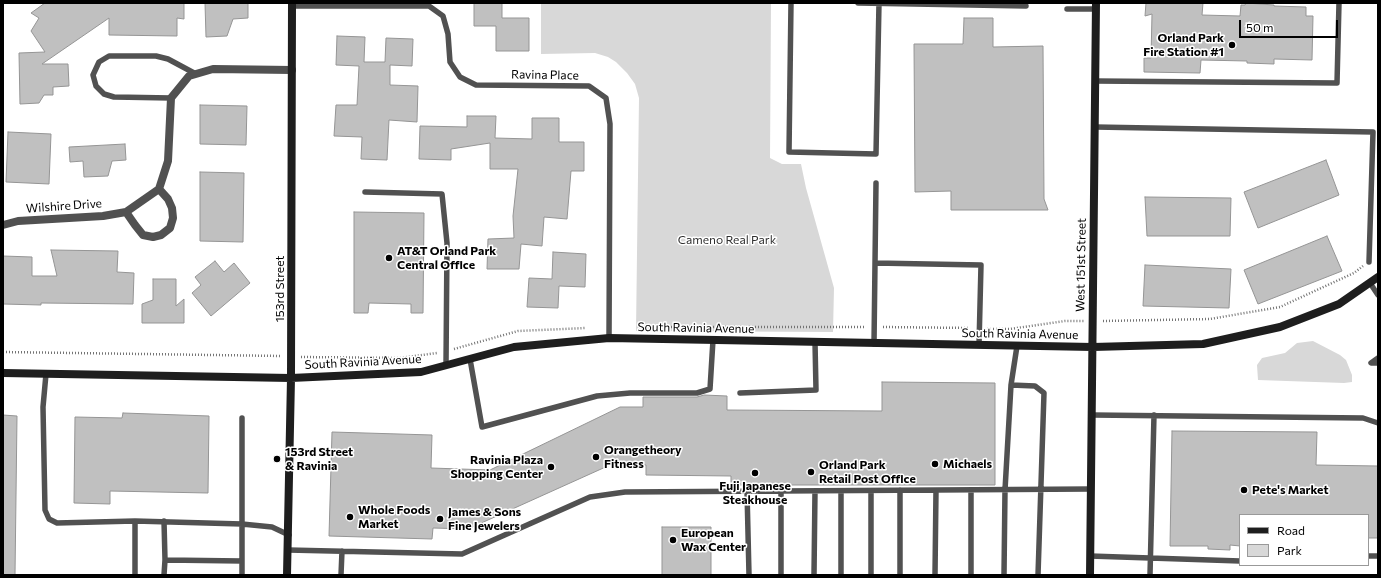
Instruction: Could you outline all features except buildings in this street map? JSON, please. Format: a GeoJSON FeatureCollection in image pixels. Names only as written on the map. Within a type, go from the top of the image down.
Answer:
{"type":"FeatureCollection","features":[{"type":"Feature","properties":{"kind":"street","name":"153rd Street"},"geometry":{"type":"LineString","coordinates":[[288,575],[291,378],[292,4]]}},
{"type":"Feature","properties":{"kind":"street","name":"West 151st Street"},"geometry":{"type":"LineString","coordinates":[[1090,575],[1096,6]]}},
{"type":"Feature","properties":{"kind":"street"},"geometry":{"type":"LineString","coordinates":[[126,212],[134,225],[143,234],[153,237],[162,235],[170,228],[173,218],[172,208],[168,199],[159,189],[168,160],[171,98],[189,76],[213,69],[292,70]]}},
{"type":"Feature","properties":{"kind":"street","name":"Wilshire Drive"},"geometry":{"type":"LineString","coordinates":[[3,225],[18,221],[103,216],[126,212],[159,189]]}},
{"type":"Feature","properties":{"kind":"street","name":"South Ravinia Avenue"},"geometry":{"type":"LineString","coordinates":[[3,373],[291,378],[422,372],[514,346],[609,338],[1093,347],[1204,344],[1280,327],[1339,304],[1378,277]]}},
{"type":"Feature","properties":{"kind":"lane"},"geometry":{"type":"LineString","coordinates":[[791,3],[788,152],[876,154],[878,3]]}},
{"type":"Feature","properties":{"kind":"lane"},"geometry":{"type":"LineString","coordinates":[[858,3],[1026,6]]}},
{"type":"Feature","properties":{"kind":"lane"},"geometry":{"type":"LineString","coordinates":[[1096,81],[1337,83],[1339,3]]}},
{"type":"Feature","properties":{"kind":"lane","name":"Ravina Place"},"geometry":{"type":"LineString","coordinates":[[292,4],[429,6],[443,16],[448,34],[450,62],[460,77],[476,85],[589,86],[606,98],[610,124],[609,338]]}},
{"type":"Feature","properties":{"kind":"lane"},"geometry":{"type":"LineString","coordinates":[[1067,8],[1096,6]]}},
{"type":"Feature","properties":{"kind":"lane"},"geometry":{"type":"LineString","coordinates":[[171,98],[114,97],[104,94],[96,86],[93,75],[99,62],[109,56],[156,56],[168,59],[196,74]]}},
{"type":"Feature","properties":{"kind":"lane"},"geometry":{"type":"LineString","coordinates":[[1095,127],[1373,132],[1369,262]]}},
{"type":"Feature","properties":{"kind":"lane"},"geometry":{"type":"LineString","coordinates":[[874,344],[876,183]]}},
{"type":"Feature","properties":{"kind":"lane"},"geometry":{"type":"LineString","coordinates":[[365,192],[442,194],[447,243],[446,366]]}},
{"type":"Feature","properties":{"kind":"lane"},"geometry":{"type":"LineString","coordinates":[[875,263],[981,265],[979,345]]}},
{"type":"Feature","properties":{"kind":"lane"},"geometry":{"type":"LineString","coordinates":[[1370,283],[1378,295]]}},
{"type":"Feature","properties":{"kind":"lane"},"geometry":{"type":"LineString","coordinates":[[470,359],[482,427],[597,396],[630,393],[697,393],[710,389],[713,340]]}},
{"type":"Feature","properties":{"kind":"lane"},"geometry":{"type":"LineString","coordinates":[[740,393],[816,390],[815,342]]}},
{"type":"Feature","properties":{"kind":"lane"},"geometry":{"type":"LineString","coordinates":[[1004,575],[1005,490],[1011,385],[1017,346]]}},
{"type":"Feature","properties":{"kind":"lane"},"geometry":{"type":"LineString","coordinates":[[1378,358],[1371,363],[1378,363]]}},
{"type":"Feature","properties":{"kind":"lane"},"geometry":{"type":"LineString","coordinates":[[46,374],[43,415],[45,510],[49,519],[57,523],[135,521],[242,524],[272,527],[289,535]]}},
{"type":"Feature","properties":{"kind":"lane"},"geometry":{"type":"LineString","coordinates":[[1011,385],[1036,386],[1044,393],[1038,575]]}},
{"type":"Feature","properties":{"kind":"lane"},"geometry":{"type":"LineString","coordinates":[[1092,415],[1363,418],[1378,423]]}},
{"type":"Feature","properties":{"kind":"lane"},"geometry":{"type":"LineString","coordinates":[[1150,575],[1154,416]]}},
{"type":"Feature","properties":{"kind":"lane"},"geometry":{"type":"LineString","coordinates":[[242,418],[242,575]]}},
{"type":"Feature","properties":{"kind":"lane"},"geometry":{"type":"LineString","coordinates":[[288,550],[462,554],[590,497],[625,492],[1091,489]]}},
{"type":"Feature","properties":{"kind":"lane"},"geometry":{"type":"LineString","coordinates":[[900,490],[900,575]]}},
{"type":"Feature","properties":{"kind":"lane"},"geometry":{"type":"LineString","coordinates":[[935,575],[936,490]]}},
{"type":"Feature","properties":{"kind":"lane"},"geometry":{"type":"LineString","coordinates":[[971,490],[971,575]]}},
{"type":"Feature","properties":{"kind":"lane"},"geometry":{"type":"LineString","coordinates":[[747,491],[749,575]]}},
{"type":"Feature","properties":{"kind":"lane"},"geometry":{"type":"LineString","coordinates":[[781,491],[781,575]]}},
{"type":"Feature","properties":{"kind":"lane"},"geometry":{"type":"LineString","coordinates":[[814,575],[815,491]]}},
{"type":"Feature","properties":{"kind":"lane"},"geometry":{"type":"LineString","coordinates":[[841,575],[842,491]]}},
{"type":"Feature","properties":{"kind":"lane"},"geometry":{"type":"LineString","coordinates":[[871,491],[871,575]]}},
{"type":"Feature","properties":{"kind":"lane"},"geometry":{"type":"LineString","coordinates":[[135,521],[135,575]]}},
{"type":"Feature","properties":{"kind":"lane"},"geometry":{"type":"LineString","coordinates":[[164,522],[164,575]]}},
{"type":"Feature","properties":{"kind":"lane"},"geometry":{"type":"LineString","coordinates":[[341,575],[342,551]]}},
{"type":"Feature","properties":{"kind":"lane"},"geometry":{"type":"LineString","coordinates":[[1090,556],[1239,561]]}},
{"type":"Feature","properties":{"kind":"lane"},"geometry":{"type":"LineString","coordinates":[[165,560],[242,561]]}},
{"type":"Feature","properties":{"kind":"path"},"geometry":{"type":"LineString","coordinates":[[1125,321],[1210,319],[1280,307],[1354,273],[1369,262]]}},
{"type":"Feature","properties":{"kind":"path"},"geometry":{"type":"LineString","coordinates":[[3,352],[271,356]]}},
{"type":"Feature","properties":{"kind":"green space","name":"Cameno Real Park"},"geometry":{"type":"Polygon","coordinates":[[[541,3],[771,3],[770,158],[782,164],[801,164],[806,188],[834,288],[833,332],[636,331],[639,98],[635,84],[616,62],[608,57],[595,53],[541,54],[541,3]]]}},
{"type":"Feature","properties":{"kind":"green space"},"geometry":{"type":"Polygon","coordinates":[[[1313,341],[1340,355],[1346,360],[1352,375],[1352,382],[1258,380],[1257,365],[1262,358],[1285,353],[1297,343],[1313,341]]]}},
{"type":"Feature","properties":{"kind":"place","name":"Orland Park Fire Station #1"},"geometry":{"type":"Point","coordinates":[1232,45]}},
{"type":"Feature","properties":{"kind":"place","name":"AT&T Orland Park Central Office"},"geometry":{"type":"Point","coordinates":[389,258]}},
{"type":"Feature","properties":{"kind":"place","name":"Orangetheory Fitness"},"geometry":{"type":"Point","coordinates":[596,457]}},
{"type":"Feature","properties":{"kind":"place","name":"153rd Street & Ravinia"},"geometry":{"type":"Point","coordinates":[277,459]}},
{"type":"Feature","properties":{"kind":"place","name":"Michaels"},"geometry":{"type":"Point","coordinates":[935,464]}},
{"type":"Feature","properties":{"kind":"place","name":"Ravinia Plaza Shopping Center"},"geometry":{"type":"Point","coordinates":[551,467]}},
{"type":"Feature","properties":{"kind":"place","name":"Orland Park Retail Post Office"},"geometry":{"type":"Point","coordinates":[811,472]}},
{"type":"Feature","properties":{"kind":"place","name":"Fuji Japanese Steakhouse"},"geometry":{"type":"Point","coordinates":[755,473]}},
{"type":"Feature","properties":{"kind":"place","name":"Pete's Market"},"geometry":{"type":"Point","coordinates":[1244,490]}},
{"type":"Feature","properties":{"kind":"place","name":"Whole Foods Market"},"geometry":{"type":"Point","coordinates":[350,517]}},
{"type":"Feature","properties":{"kind":"place","name":"James & Sons Fine Jewelers"},"geometry":{"type":"Point","coordinates":[440,519]}},
{"type":"Feature","properties":{"kind":"place","name":"European Wax Center"},"geometry":{"type":"Point","coordinates":[673,540]}}]}
